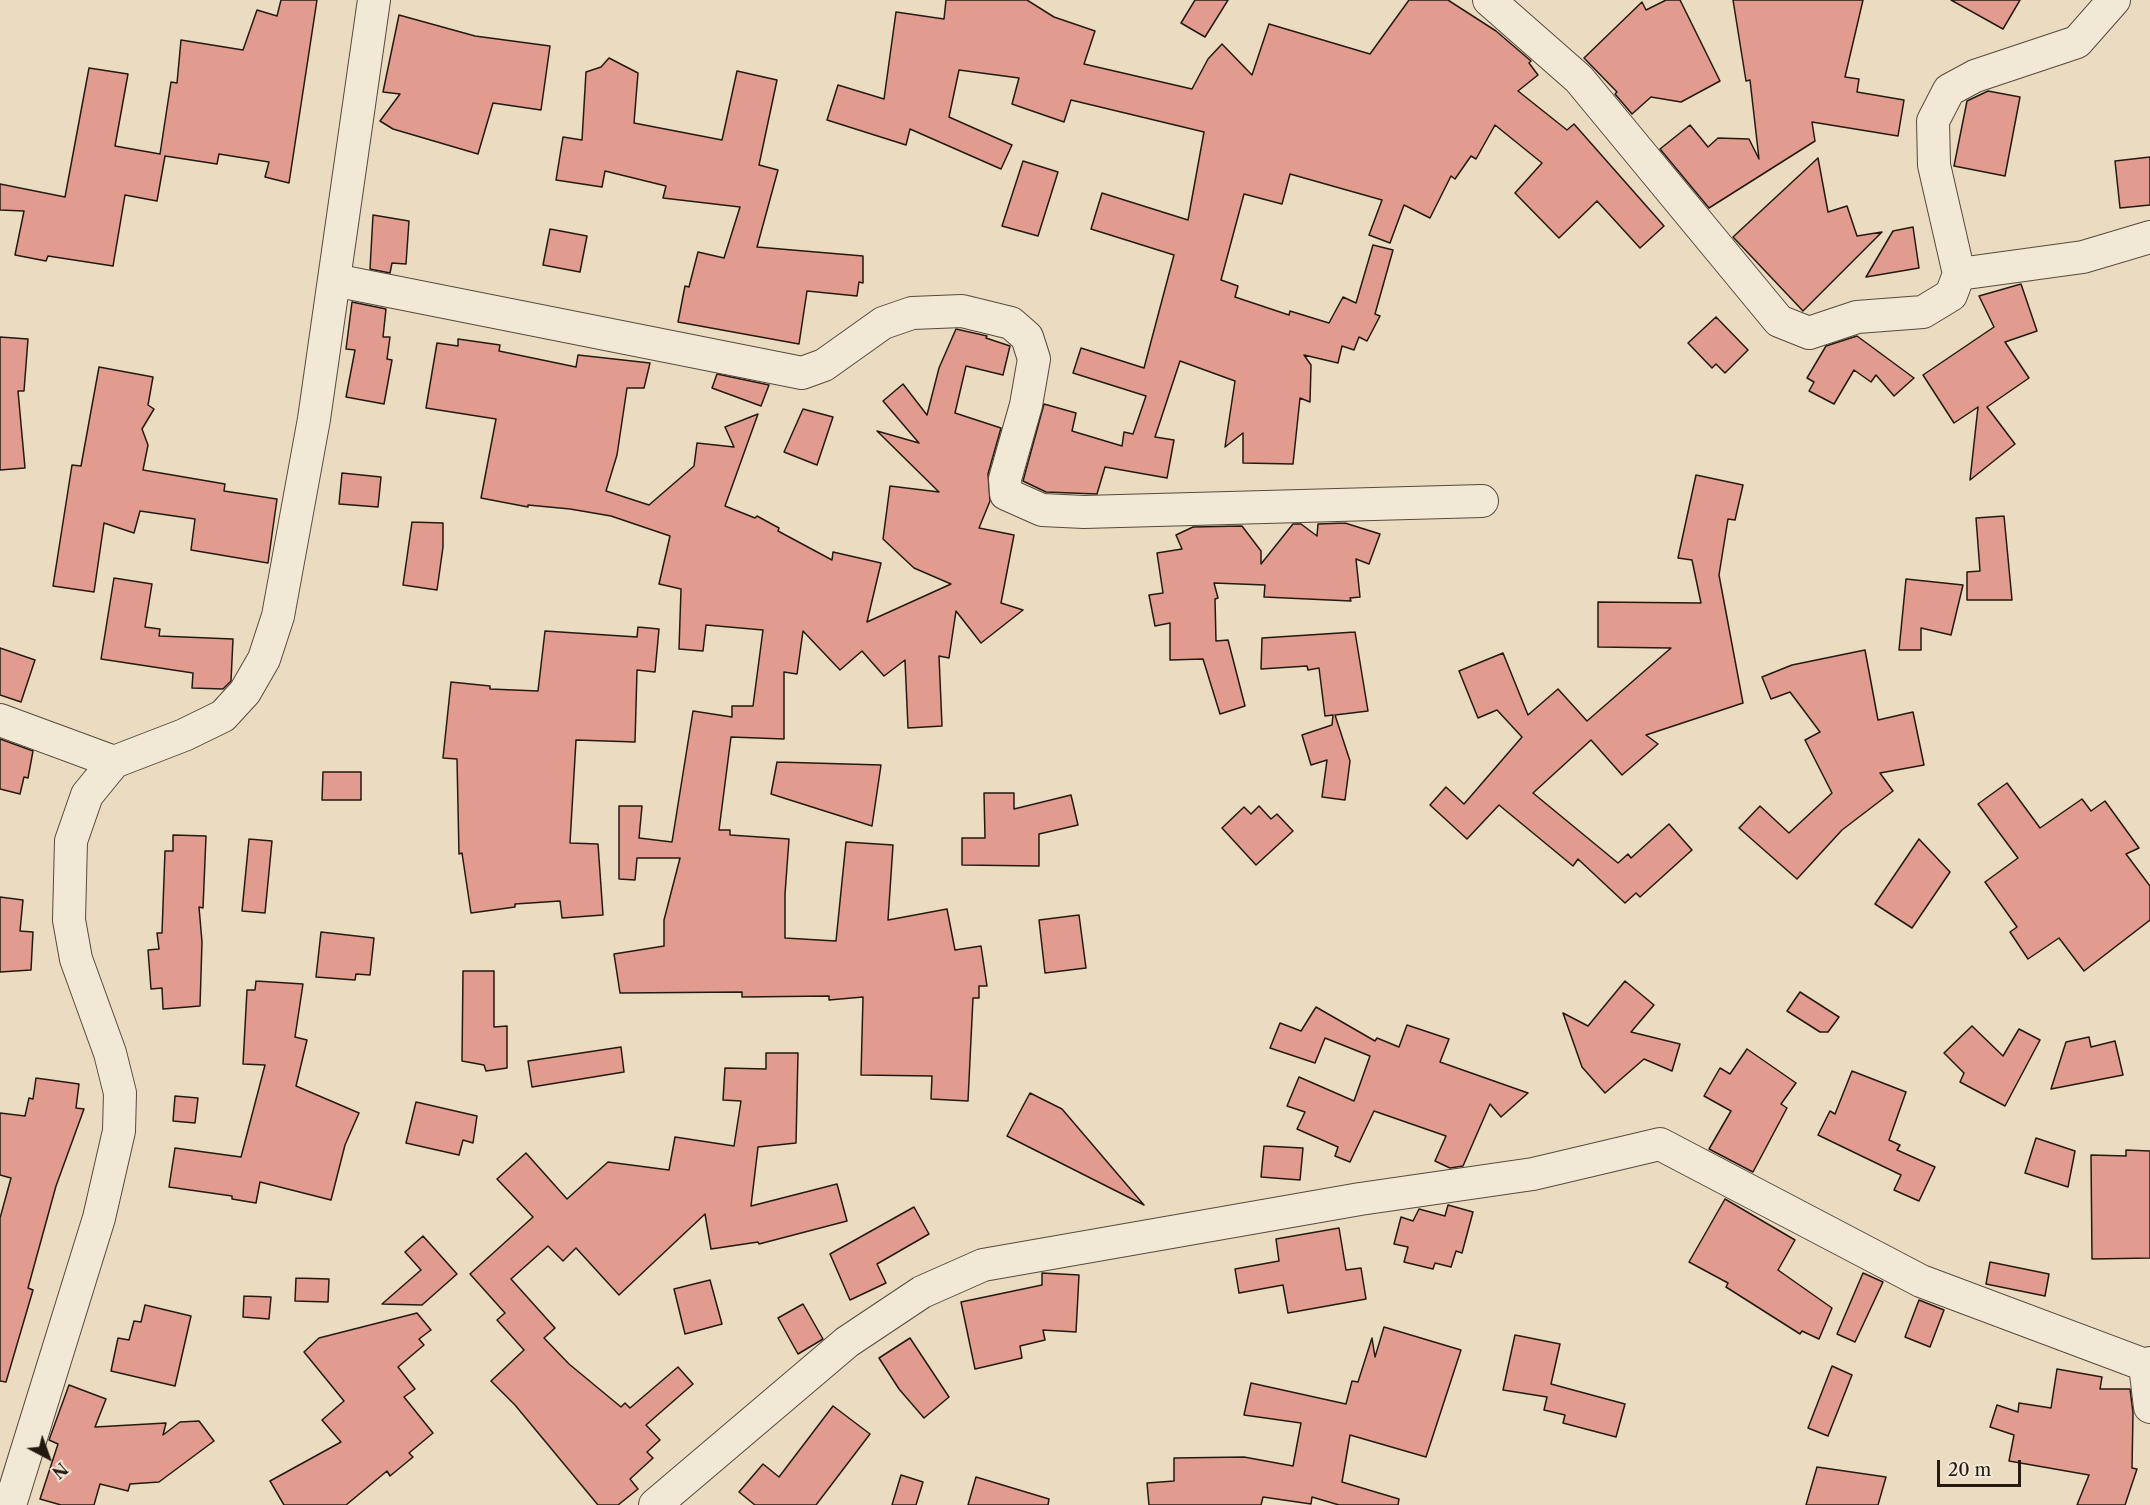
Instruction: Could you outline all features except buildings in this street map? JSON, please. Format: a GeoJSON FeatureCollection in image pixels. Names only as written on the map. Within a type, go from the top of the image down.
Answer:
{"type":"FeatureCollection","features":[{"type":"Feature","properties":{"kind":"street"},"geometry":{"type":"LineString","coordinates":[[10,1505],[99,1218],[119,1131],[120,1093],[110,1053],[76,958],[69,920],[68,881],[71,841],[87,795],[114,762],[184,735],[223,716],[246,692],[264,659],[278,616],[304,477],[374,0]]}},
{"type":"Feature","properties":{"kind":"street"},"geometry":{"type":"LineString","coordinates":[[1489,0],[1579,79],[1779,321],[1809,333],[1857,317],[1923,312],[1951,294],[1959,274],[1934,165],[1933,121],[1949,90],[1975,76],[2077,42],[2114,0]]}},
{"type":"Feature","properties":{"kind":"street"},"geometry":{"type":"LineString","coordinates":[[1959,274],[2083,257],[2150,237]]}},
{"type":"Feature","properties":{"kind":"street"},"geometry":{"type":"LineString","coordinates":[[334,280],[802,373],[824,365],[883,323],[912,313],[962,311],[1011,323],[1027,337],[1034,359],[1026,405],[1005,479],[1006,494],[1042,510],[1084,512],[1482,501]]}},
{"type":"Feature","properties":{"kind":"street"},"geometry":{"type":"LineString","coordinates":[[0,720],[114,762]]}},
{"type":"Feature","properties":{"kind":"street"},"geometry":{"type":"LineString","coordinates":[[655,1505],[848,1342],[922,1292],[983,1265],[1360,1199],[1533,1174],[1660,1144],[1921,1281],[2148,1364],[2150,1407]]}}]}
